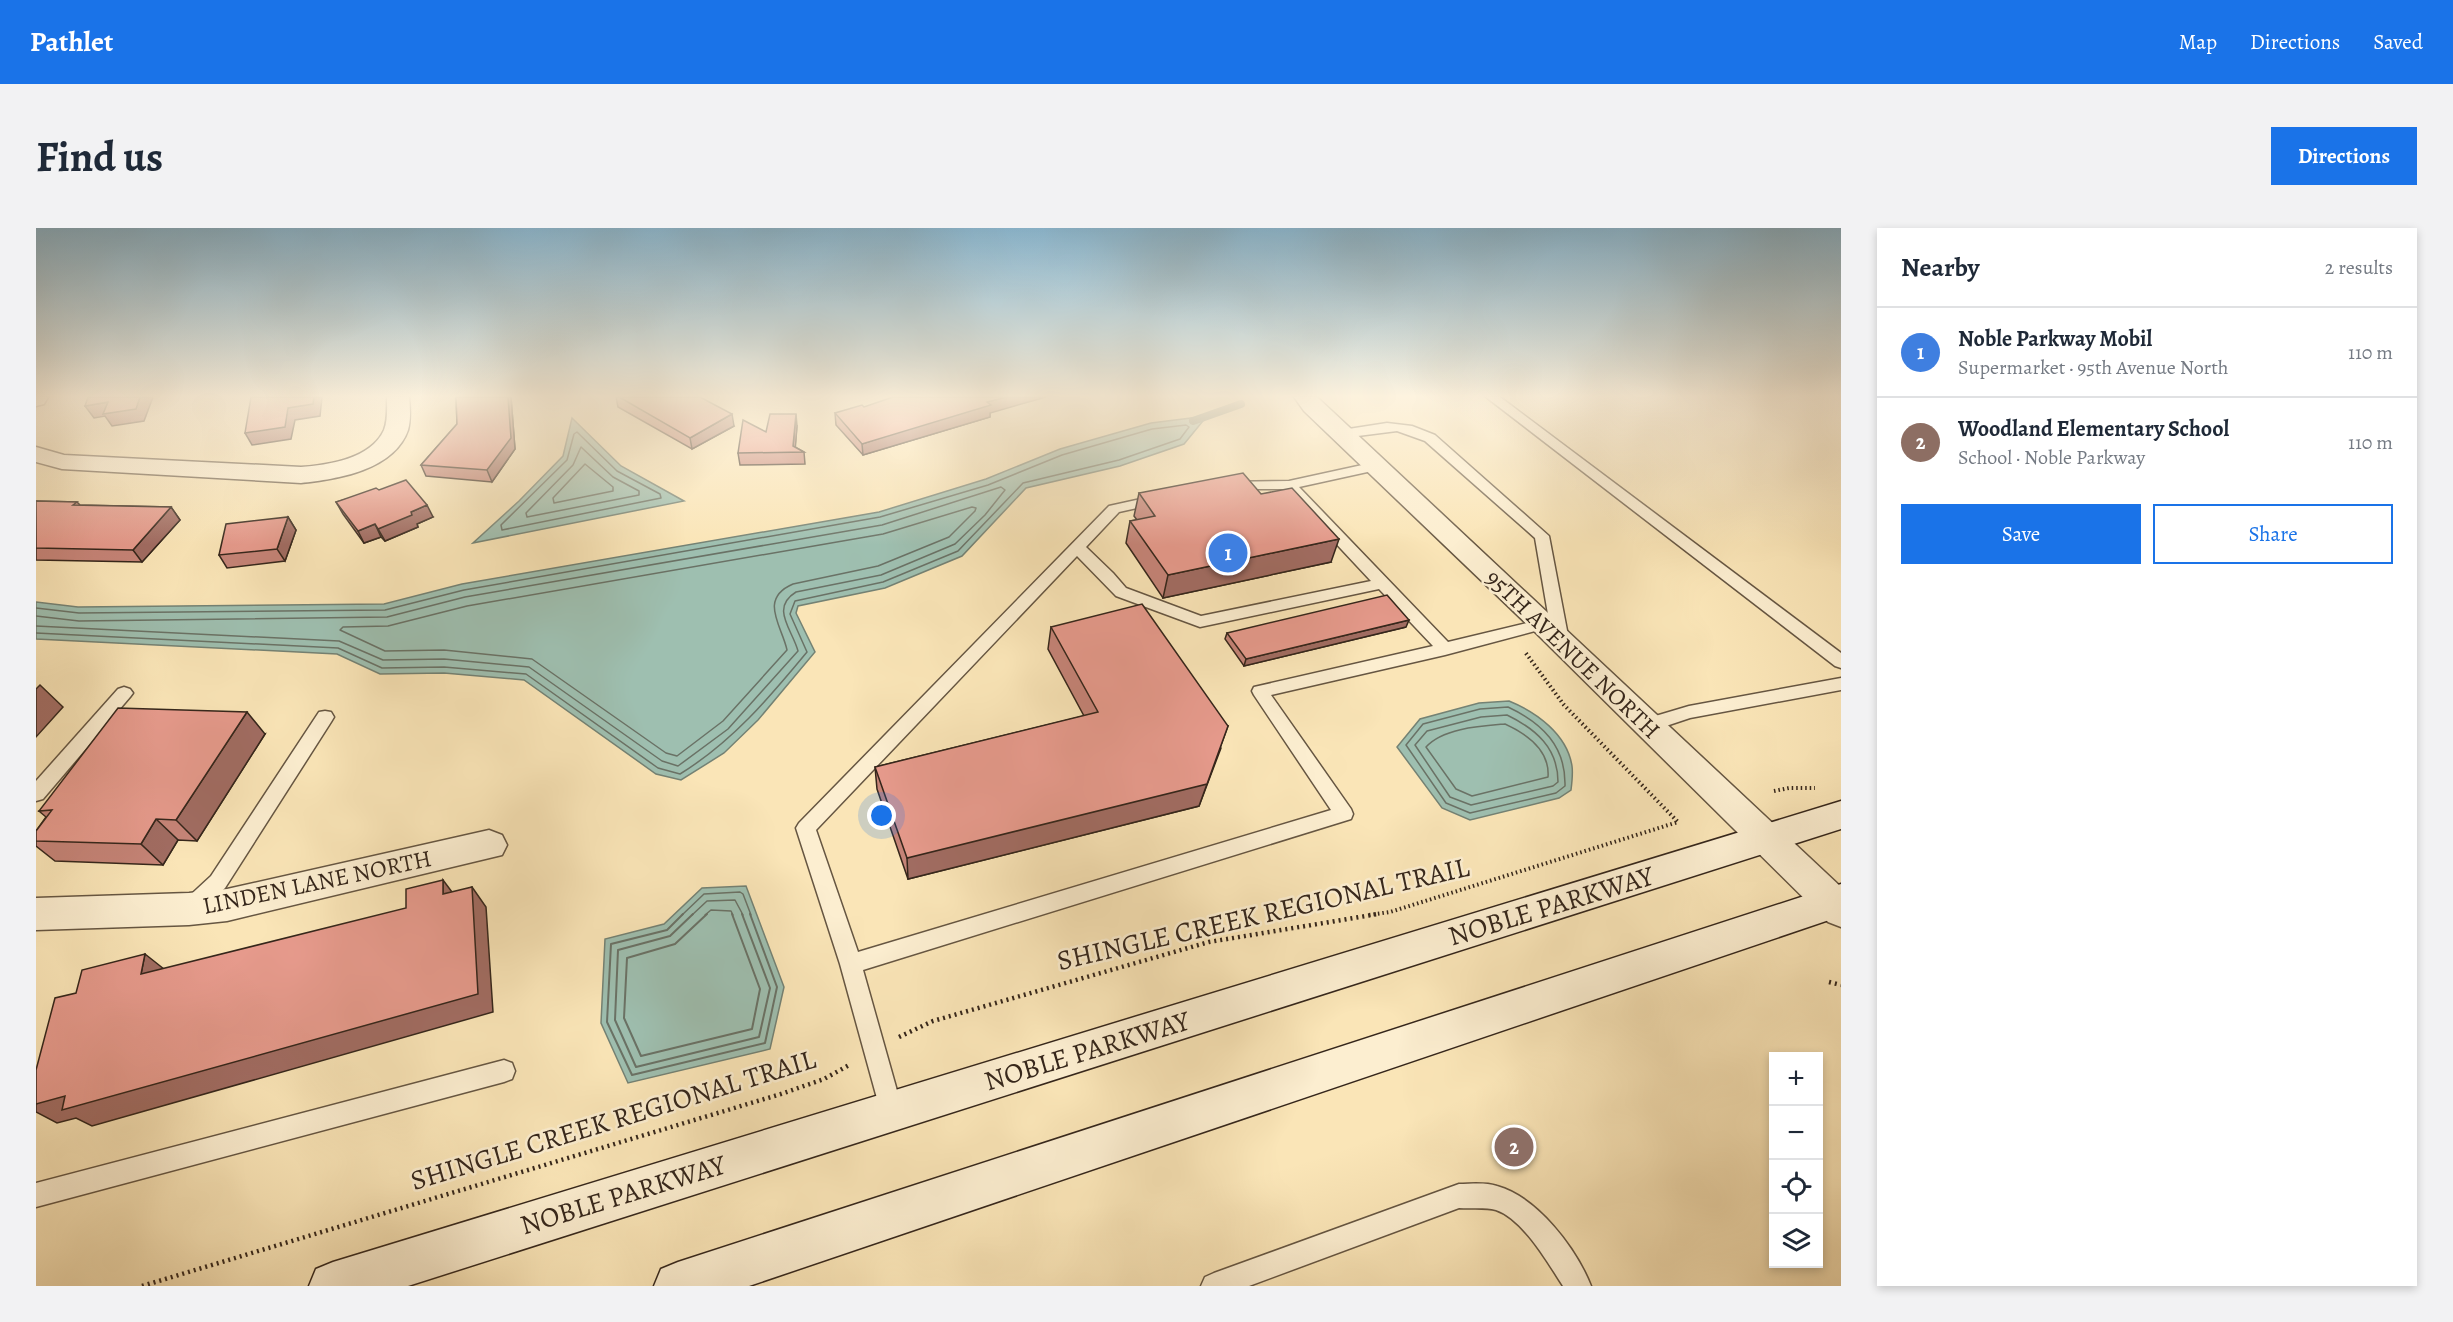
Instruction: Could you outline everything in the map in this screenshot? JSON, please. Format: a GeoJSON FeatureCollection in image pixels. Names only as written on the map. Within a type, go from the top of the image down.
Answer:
{"type":"FeatureCollection","features":[{"type":"Feature","properties":{"kind":"main road"},"geometry":{"type":"LineString","coordinates":[[36,453],[63,462],[302,475],[317,474],[358,462],[381,446]]}},
{"type":"Feature","properties":{"kind":"main road","name":"95TH AVENUE NORTH"},"geometry":{"type":"LineString","coordinates":[[1355,446],[1838,905]]}},
{"type":"Feature","properties":{"kind":"main road","name":"NOBLE PARKWAY"},"geometry":{"type":"LineString","coordinates":[[333,1286],[1766,839],[1832,801]]}},
{"type":"Feature","properties":{"kind":"main road","name":"LINDEN LANE NORTH"},"geometry":{"type":"LineString","coordinates":[[38,920],[227,905],[489,845]]}},
{"type":"Feature","properties":{"kind":"main road"},"geometry":{"type":"LineString","coordinates":[[678,1286],[1838,905]]}},
{"type":"Feature","properties":{"kind":"lane"},"geometry":{"type":"LineString","coordinates":[[850,964],[1344,814],[1260,691],[1508,634],[1552,632],[1542,536],[1440,446]]}},
{"type":"Feature","properties":{"kind":"lane"},"geometry":{"type":"LineString","coordinates":[[1557,446],[1841,662]]}},
{"type":"Feature","properties":{"kind":"lane"},"geometry":{"type":"LineString","coordinates":[[1212,488],[1234,483],[1289,484],[1376,466]]}},
{"type":"Feature","properties":{"kind":"lane"},"geometry":{"type":"LineString","coordinates":[[1289,484],[1445,649]]}},
{"type":"Feature","properties":{"kind":"lane"},"geometry":{"type":"LineString","coordinates":[[891,1112],[850,964],[807,828],[1114,509],[1180,495]]}},
{"type":"Feature","properties":{"kind":"lane"},"geometry":{"type":"LineString","coordinates":[[1077,547],[1108,576],[1121,592],[1200,622],[1383,583]]}},
{"type":"Feature","properties":{"kind":"lane"},"geometry":{"type":"LineString","coordinates":[[1648,725],[1689,712],[1841,684]]}},
{"type":"Feature","properties":{"kind":"lane"},"geometry":{"type":"LineString","coordinates":[[36,794],[124,693]]}},
{"type":"Feature","properties":{"kind":"lane"},"geometry":{"type":"LineString","coordinates":[[189,909],[218,882],[325,717]]}},
{"type":"Feature","properties":{"kind":"lane"},"geometry":{"type":"LineString","coordinates":[[36,1195],[504,1071]]}},
{"type":"Feature","properties":{"kind":"lane"},"geometry":{"type":"LineString","coordinates":[[1214,1286],[1459,1196],[1496,1198],[1523,1214],[1553,1247],[1578,1286]]}},
{"type":"Feature","properties":{"kind":"path","name":"SHINGLE CREEK REGIONAL TRAIL"},"geometry":{"type":"LineString","coordinates":[[142,1286],[781,1094],[824,1079],[874,1050],[933,1021],[1209,942],[1390,912],[1678,822],[1560,700],[1539,674],[1526,652],[1508,634]]}},
{"type":"Feature","properties":{"kind":"path"},"geometry":{"type":"LineString","coordinates":[[1774,791],[1832,801]]}},
{"type":"Feature","properties":{"kind":"path"},"geometry":{"type":"LineString","coordinates":[[1829,982],[1841,985]]}},
{"type":"Feature","properties":{"kind":"water"},"geometry":{"type":"Polygon","coordinates":[[[565,446],[601,446],[621,466],[684,501],[473,543],[563,456],[565,446]]]}},
{"type":"Feature","properties":{"kind":"water"},"geometry":{"type":"Polygon","coordinates":[[[1069,446],[1177,446],[1120,466],[1026,488],[962,556],[885,588],[798,606],[796,613],[815,652],[758,720],[724,753],[681,780],[656,774],[524,680],[444,673],[380,674],[337,654],[36,639],[36,602],[78,607],[384,604],[462,584],[879,512],[986,479],[1069,446]]]}},
{"type":"Feature","properties":{"kind":"water"},"geometry":{"type":"Polygon","coordinates":[[[1509,701],[1539,718],[1557,734],[1564,744],[1572,766],[1571,790],[1559,798],[1470,820],[1442,808],[1397,747],[1420,719],[1479,703],[1509,701]]]}},
{"type":"Feature","properties":{"kind":"water"},"geometry":{"type":"Polygon","coordinates":[[[746,886],[784,987],[770,1049],[628,1083],[601,1023],[605,939],[664,924],[702,888],[746,886]]]}},
{"type":"Feature","properties":{"kind":"building"},"geometry":{"type":"Polygon","coordinates":[[[437,446],[505,446],[487,470],[421,465],[437,446]]]}},
{"type":"Feature","properties":{"kind":"building"},"geometry":{"type":"Polygon","coordinates":[[[739,446],[794,446],[804,452],[738,453],[739,446]]]}},
{"type":"Feature","properties":{"kind":"building"},"geometry":{"type":"Polygon","coordinates":[[[1243,473],[1261,494],[1292,488],[1339,539],[1168,575],[1130,521],[1155,516],[1139,493],[1243,473]]]}},
{"type":"Feature","properties":{"kind":"building"},"geometry":{"type":"Polygon","coordinates":[[[406,480],[427,505],[411,512],[412,515],[378,529],[375,524],[358,531],[336,502],[376,488],[379,490],[406,480]]]}},
{"type":"Feature","properties":{"kind":"building"},"geometry":{"type":"Polygon","coordinates":[[[36,501],[77,502],[73,505],[171,507],[133,550],[36,548],[36,501]]]}},
{"type":"Feature","properties":{"kind":"building"},"geometry":{"type":"Polygon","coordinates":[[[288,517],[277,549],[219,555],[226,524],[288,517]]]}},
{"type":"Feature","properties":{"kind":"building"},"geometry":{"type":"Polygon","coordinates":[[[1387,595],[1409,620],[1246,659],[1227,633],[1387,595]]]}},
{"type":"Feature","properties":{"kind":"building"},"geometry":{"type":"Polygon","coordinates":[[[1142,604],[1228,726],[1207,784],[907,858],[875,767],[1098,712],[1051,627],[1142,604]]]}},
{"type":"Feature","properties":{"kind":"building"},"geometry":{"type":"Polygon","coordinates":[[[118,708],[247,712],[176,820],[156,819],[141,844],[36,841],[36,831],[52,810],[39,811],[118,708]]]}},
{"type":"Feature","properties":{"kind":"building"},"geometry":{"type":"Polygon","coordinates":[[[443,880],[443,894],[472,887],[478,994],[62,1110],[65,1096],[36,1104],[36,1070],[55,998],[76,993],[82,970],[145,954],[141,974],[406,908],[406,889],[443,880]]]}},
{"type":"Feature","properties":{"kind":"place","name":"Noble Parkway Mobil"},"geometry":{"type":"Point","coordinates":[1228,553]}},
{"type":"Feature","properties":{"kind":"place","name":"Woodland Elementary School"},"geometry":{"type":"Point","coordinates":[1514,1147]}}]}
